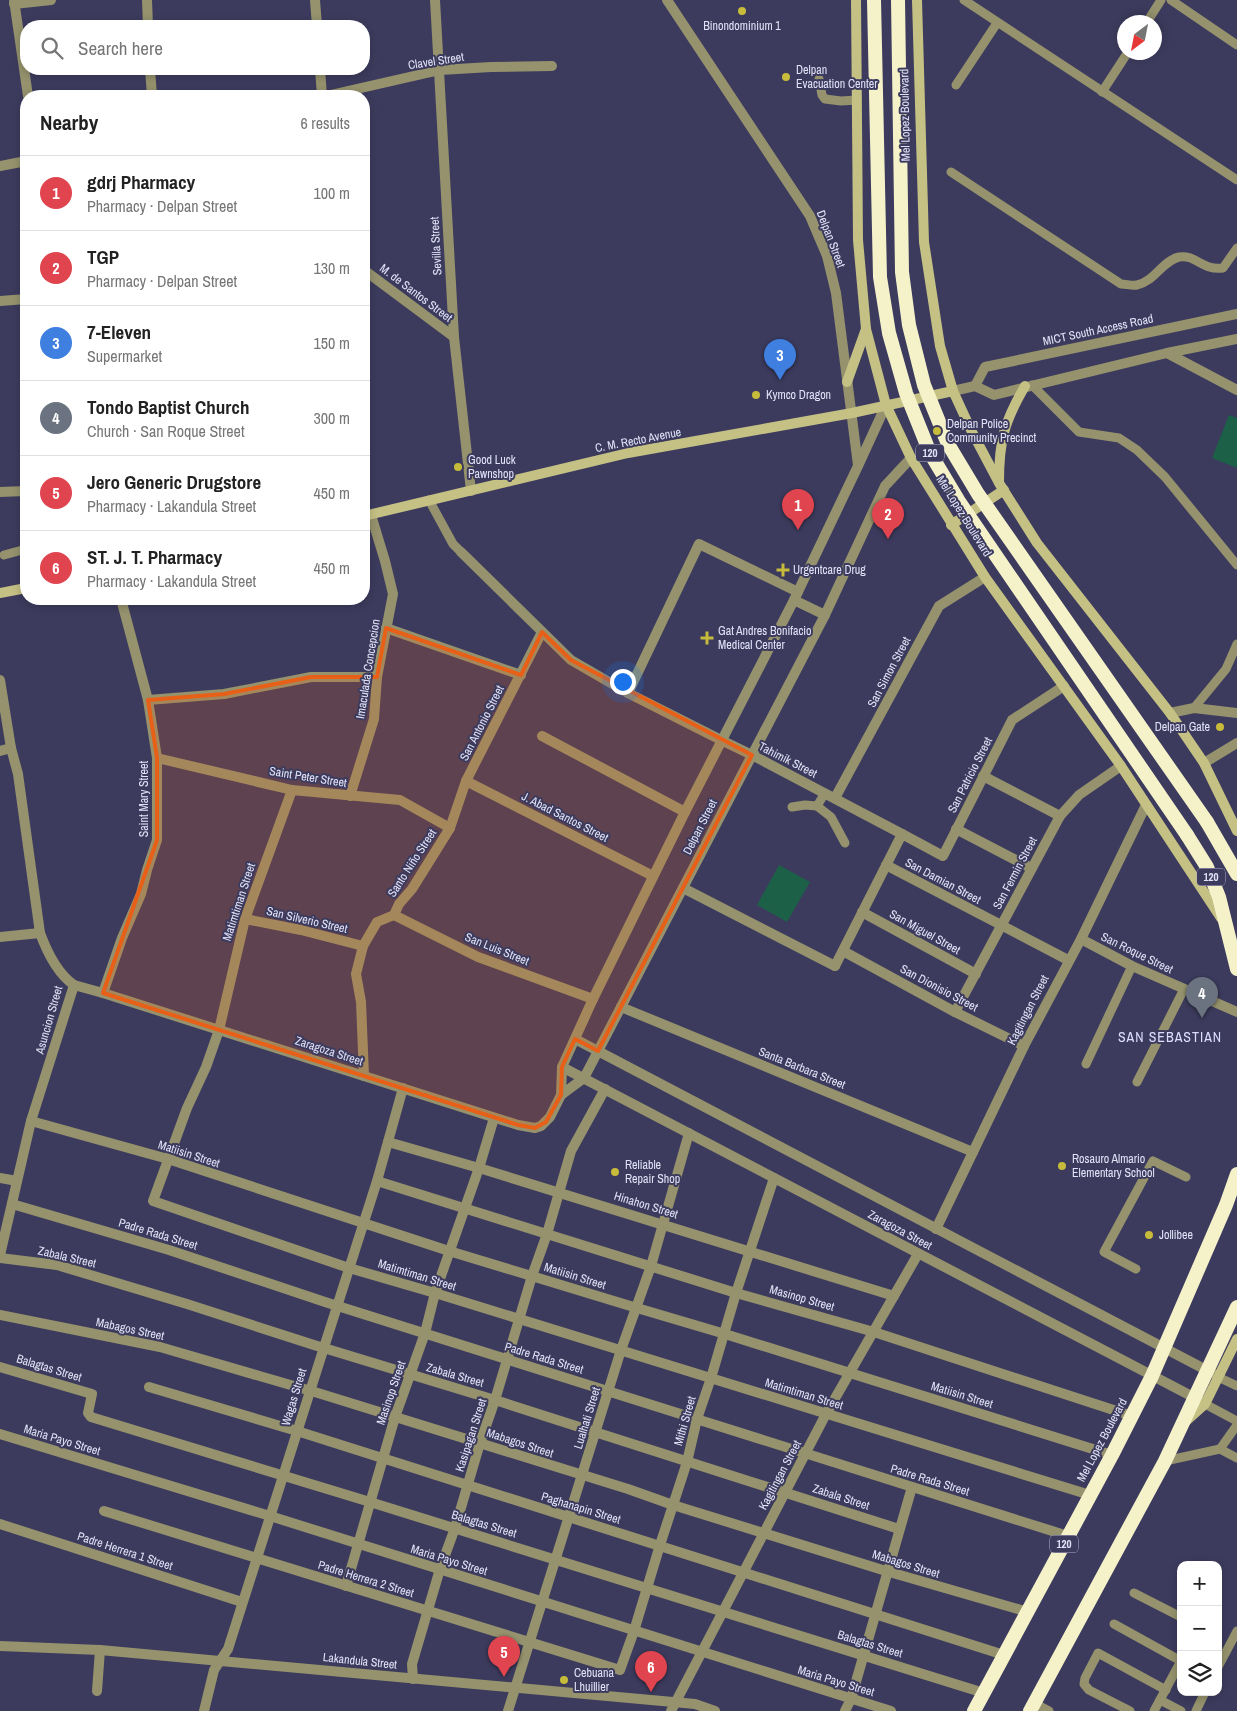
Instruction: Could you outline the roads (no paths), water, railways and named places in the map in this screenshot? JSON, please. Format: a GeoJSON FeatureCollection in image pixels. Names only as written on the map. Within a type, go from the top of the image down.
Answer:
{"type":"FeatureCollection","features":[{"type":"Feature","properties":{"kind":"highway","name":"Mel Lopez Boulevard"},"geometry":{"type":"LineString","coordinates":[[874,0],[880,277],[889,333],[906,393],[930,453],[960,503],[1187,835],[1210,875],[1220,897],[1237,969]]}},
{"type":"Feature","properties":{"kind":"highway","name":"Mel Lopez Boulevard"},"geometry":{"type":"LineString","coordinates":[[898,0],[902,272],[909,325],[924,385],[948,444],[978,494],[1207,822],[1237,874]]}},
{"type":"Feature","properties":{"kind":"highway","name":"Mel Lopez Boulevard"},"geometry":{"type":"LineString","coordinates":[[974,1711],[1112,1455],[1152,1376],[1226,1205],[1237,1174]]}},
{"type":"Feature","properties":{"kind":"highway"},"geometry":{"type":"LineString","coordinates":[[1032,1707],[1166,1461],[1184,1422],[1200,1401],[1213,1374],[1237,1307]]}},
{"type":"Feature","properties":{"kind":"main road","name":"Mel Lopez Boulevard"},"geometry":{"type":"LineString","coordinates":[[856,0],[858,240],[866,328],[886,405],[911,458],[985,577],[1121,766],[1225,923]]}},
{"type":"Feature","properties":{"kind":"main road","name":"Mel Lopez Boulevard"},"geometry":{"type":"LineString","coordinates":[[917,0],[924,242],[940,346],[954,391],[971,430],[1002,486],[1038,543],[1170,712],[1204,762],[1237,831]]}},
{"type":"Feature","properties":{"kind":"main road"},"geometry":{"type":"LineString","coordinates":[[847,382],[866,328]]}},
{"type":"Feature","properties":{"kind":"main road"},"geometry":{"type":"LineString","coordinates":[[951,525],[1002,486],[999,452],[1003,435],[1016,402],[1028,386]]}},
{"type":"Feature","properties":{"kind":"main road","name":"C. M. Recto Avenue"},"geometry":{"type":"LineString","coordinates":[[370,515],[628,453],[852,413],[954,391]]}},
{"type":"Feature","properties":{"kind":"main road"},"geometry":{"type":"LineString","coordinates":[[0,593],[20,589]]}},
{"type":"Feature","properties":{"kind":"main road"},"geometry":{"type":"LineString","coordinates":[[1213,1374],[1237,1338]]}},
{"type":"Feature","properties":{"kind":"street"},"geometry":{"type":"LineString","coordinates":[[20,42],[14,2],[51,0]]}},
{"type":"Feature","properties":{"kind":"street"},"geometry":{"type":"LineString","coordinates":[[147,0],[148,20]]}},
{"type":"Feature","properties":{"kind":"street"},"geometry":{"type":"LineString","coordinates":[[315,0],[317,20]]}},
{"type":"Feature","properties":{"kind":"street","name":"Sevilla Street"},"geometry":{"type":"LineString","coordinates":[[435,0],[454,337],[471,491]]}},
{"type":"Feature","properties":{"kind":"street","name":"Delpan Street"},"geometry":{"type":"LineString","coordinates":[[667,0],[810,216],[827,256],[836,292],[858,466]]}},
{"type":"Feature","properties":{"kind":"street","name":"Clavel Street"},"geometry":{"type":"LineString","coordinates":[[352,90],[440,70],[552,66]]}},
{"type":"Feature","properties":{"kind":"street"},"geometry":{"type":"LineString","coordinates":[[25,75],[27,90]]}},
{"type":"Feature","properties":{"kind":"street"},"geometry":{"type":"LineString","coordinates":[[150,75],[152,90]]}},
{"type":"Feature","properties":{"kind":"street"},"geometry":{"type":"LineString","coordinates":[[320,75],[322,90]]}},
{"type":"Feature","properties":{"kind":"street"},"geometry":{"type":"LineString","coordinates":[[0,166],[20,162]]}},
{"type":"Feature","properties":{"kind":"street","name":"M. de Santos Street"},"geometry":{"type":"LineString","coordinates":[[370,274],[454,337]]}},
{"type":"Feature","properties":{"kind":"street"},"geometry":{"type":"LineString","coordinates":[[0,301],[20,299]]}},
{"type":"Feature","properties":{"kind":"street","name":"MICT South Access Road"},"geometry":{"type":"LineString","coordinates":[[975,386],[985,367],[1237,314]]}},
{"type":"Feature","properties":{"kind":"street"},"geometry":{"type":"LineString","coordinates":[[954,391],[975,386],[994,395],[1167,353],[1237,339]]}},
{"type":"Feature","properties":{"kind":"street"},"geometry":{"type":"LineString","coordinates":[[1167,353],[1237,390]]}},
{"type":"Feature","properties":{"kind":"street","name":"Delpan Street"},"geometry":{"type":"LineString","coordinates":[[575,1039],[653,876],[796,596],[886,405]]}},
{"type":"Feature","properties":{"kind":"street","name":"Delpan Street"},"geometry":{"type":"LineString","coordinates":[[598,1051],[825,614],[885,486],[911,458]]}},
{"type":"Feature","properties":{"kind":"street"},"geometry":{"type":"LineString","coordinates":[[0,492],[20,491]]}},
{"type":"Feature","properties":{"kind":"street","name":"Imaculada Concepcion"},"geometry":{"type":"LineString","coordinates":[[350,796],[374,719],[377,677],[392,600],[392,590],[370,525]]}},
{"type":"Feature","properties":{"kind":"street"},"geometry":{"type":"LineString","coordinates":[[628,693],[698,544],[796,596],[825,614]]}},
{"type":"Feature","properties":{"kind":"street","name":"Tahimik Street"},"geometry":{"type":"LineString","coordinates":[[460,552],[571,660],[628,693],[752,755],[902,834]]}},
{"type":"Feature","properties":{"kind":"street","name":"San Simon Street"},"geometry":{"type":"LineString","coordinates":[[835,798],[939,606],[985,577]]}},
{"type":"Feature","properties":{"kind":"street","name":"Saint Mary Street"},"geometry":{"type":"LineString","coordinates":[[103,993],[122,938],[141,894],[146,870],[157,840],[157,758],[148,700],[123,605]]}},
{"type":"Feature","properties":{"kind":"street"},"geometry":{"type":"LineString","coordinates":[[386,628],[521,674]]}},
{"type":"Feature","properties":{"kind":"street","name":"San Antonio Street"},"geometry":{"type":"LineString","coordinates":[[450,828],[466,781],[542,632]]}},
{"type":"Feature","properties":{"kind":"street"},"geometry":{"type":"LineString","coordinates":[[148,700],[224,694],[311,677],[377,677]]}},
{"type":"Feature","properties":{"kind":"street","name":"Asuncion Street"},"geometry":{"type":"LineString","coordinates":[[0,680],[11,748],[18,774],[40,933],[44,944],[65,980],[74,985],[31,1121],[0,1256]]}},
{"type":"Feature","properties":{"kind":"street","name":"San Patricio Street"},"geometry":{"type":"LineString","coordinates":[[902,834],[943,856],[1012,720],[1064,686]]}},
{"type":"Feature","properties":{"kind":"street"},"geometry":{"type":"LineString","coordinates":[[1170,712],[1194,708],[1237,713]]}},
{"type":"Feature","properties":{"kind":"street"},"geometry":{"type":"LineString","coordinates":[[542,736],[685,812]]}},
{"type":"Feature","properties":{"kind":"street"},"geometry":{"type":"LineString","coordinates":[[1204,762],[1237,743]]}},
{"type":"Feature","properties":{"kind":"street"},"geometry":{"type":"LineString","coordinates":[[0,751],[11,748]]}},
{"type":"Feature","properties":{"kind":"street","name":"Saint Peter Street"},"geometry":{"type":"LineString","coordinates":[[157,758],[292,790],[400,800],[450,828]]}},
{"type":"Feature","properties":{"kind":"street","name":"San Fermin Street"},"geometry":{"type":"LineString","coordinates":[[955,1012],[1060,816],[1079,795],[1121,766]]}},
{"type":"Feature","properties":{"kind":"street"},"geometry":{"type":"LineString","coordinates":[[983,776],[1060,816]]}},
{"type":"Feature","properties":{"kind":"street","name":"J. Abad Santos Street"},"geometry":{"type":"LineString","coordinates":[[466,781],[653,876]]}},
{"type":"Feature","properties":{"kind":"street","name":"Matimtiman Street"},"geometry":{"type":"LineString","coordinates":[[292,790],[244,919],[219,1030],[206,1067],[187,1108],[153,1201],[349,1268],[1090,1495]]}},
{"type":"Feature","properties":{"kind":"street","name":"Kagitingan Street"},"geometry":{"type":"LineString","coordinates":[[936,1229],[1024,1046],[1068,960],[1081,939],[1146,805]]}},
{"type":"Feature","properties":{"kind":"street","name":"Santo Niño Street"},"geometry":{"type":"LineString","coordinates":[[364,1076],[361,1002],[356,974],[363,946],[377,922],[394,914],[450,828]]}},
{"type":"Feature","properties":{"kind":"street"},"geometry":{"type":"LineString","coordinates":[[956,829],[1031,868]]}},
{"type":"Feature","properties":{"kind":"street"},"geometry":{"type":"LineString","coordinates":[[683,888],[835,966],[902,834]]}},
{"type":"Feature","properties":{"kind":"street","name":"San Damian Street"},"geometry":{"type":"LineString","coordinates":[[886,865],[1068,960]]}},
{"type":"Feature","properties":{"kind":"street","name":"San Miguel Street"},"geometry":{"type":"LineString","coordinates":[[862,912],[976,974]]}},
{"type":"Feature","properties":{"kind":"street","name":"San Luis Street"},"geometry":{"type":"LineString","coordinates":[[394,914],[478,957],[593,999]]}},
{"type":"Feature","properties":{"kind":"street","name":"San Silverio Street"},"geometry":{"type":"LineString","coordinates":[[244,919],[302,930],[363,946]]}},
{"type":"Feature","properties":{"kind":"street"},"geometry":{"type":"LineString","coordinates":[[0,937],[40,933]]}},
{"type":"Feature","properties":{"kind":"street","name":"San Roque Street"},"geometry":{"type":"LineString","coordinates":[[1081,939],[1132,966],[1237,1012]]}},
{"type":"Feature","properties":{"kind":"street","name":"San Dionisio Street"},"geometry":{"type":"LineString","coordinates":[[843,951],[955,1012],[1024,1046]]}},
{"type":"Feature","properties":{"kind":"street","name":"Zaragoza Street"},"geometry":{"type":"LineString","coordinates":[[74,985],[529,1128],[541,1126],[550,1117],[561,1095],[562,1067],[575,1039],[1213,1374]]}},
{"type":"Feature","properties":{"kind":"street","name":"Santa Barbara Street"},"geometry":{"type":"LineString","coordinates":[[621,1007],[973,1152]]}},
{"type":"Feature","properties":{"kind":"street","name":"Zaragoza Street"},"geometry":{"type":"LineString","coordinates":[[561,1095],[584,1078],[598,1051]]}},
{"type":"Feature","properties":{"kind":"street","name":"Zaragoza Street"},"geometry":{"type":"LineString","coordinates":[[562,1067],[1200,1401]]}},
{"type":"Feature","properties":{"kind":"street","name":"Wagas Street"},"geometry":{"type":"LineString","coordinates":[[204,1711],[214,1670],[228,1648],[377,1181],[404,1088]]}},
{"type":"Feature","properties":{"kind":"street","name":"Kasipagan Street"},"geometry":{"type":"LineString","coordinates":[[413,1679],[412,1664],[427,1612],[480,1443],[496,1400],[571,1151],[605,1089]]}},
{"type":"Feature","properties":{"kind":"street","name":"Masinop Street"},"geometry":{"type":"LineString","coordinates":[[346,1586],[395,1417],[425,1333],[435,1293],[479,1168],[494,1118]]}},
{"type":"Feature","properties":{"kind":"street","name":"Matiisin Street"},"geometry":{"type":"LineString","coordinates":[[31,1121],[168,1159],[449,1251],[725,1334],[1112,1455]]}},
{"type":"Feature","properties":{"kind":"street","name":"Lualhati Street"},"geometry":{"type":"LineString","coordinates":[[508,1711],[621,1350],[652,1266],[689,1133]]}},
{"type":"Feature","properties":{"kind":"street","name":"Hinahon Street"},"geometry":{"type":"LineString","coordinates":[[388,1142],[559,1192],[894,1296]]}},
{"type":"Feature","properties":{"kind":"street"},"geometry":{"type":"LineString","coordinates":[[0,1178],[17,1181]]}},
{"type":"Feature","properties":{"kind":"street","name":"Mithi Street"},"geometry":{"type":"LineString","coordinates":[[620,1670],[648,1588],[687,1462],[697,1419],[774,1178]]}},
{"type":"Feature","properties":{"kind":"street","name":"Masinop Street"},"geometry":{"type":"LineString","coordinates":[[377,1181],[736,1293],[874,1332],[1132,1416]]}},
{"type":"Feature","properties":{"kind":"street","name":"Padre Rada Street"},"geometry":{"type":"LineString","coordinates":[[12,1204],[170,1250],[337,1306],[1068,1536]]}},
{"type":"Feature","properties":{"kind":"street","name":"Kagitingan Street"},"geometry":{"type":"LineString","coordinates":[[673,1706],[826,1414],[918,1254]]}},
{"type":"Feature","properties":{"kind":"street","name":"Zabala Street"},"geometry":{"type":"LineString","coordinates":[[0,1256],[57,1265],[187,1304],[323,1348],[496,1400],[899,1529]]}},
{"type":"Feature","properties":{"kind":"street","name":"Mabagos Street"},"geometry":{"type":"LineString","coordinates":[[0,1315],[160,1347],[310,1390],[886,1571],[1028,1612]]}},
{"type":"Feature","properties":{"kind":"street","name":"Balagtas Street"},"geometry":{"type":"LineString","coordinates":[[0,1367],[92,1394],[88,1414],[91,1417],[984,1693]]}},
{"type":"Feature","properties":{"kind":"street","name":"Paghanapin Street"},"geometry":{"type":"LineString","coordinates":[[149,1387],[297,1431],[1004,1655]]}},
{"type":"Feature","properties":{"kind":"street","name":"Maria Payo Street"},"geometry":{"type":"LineString","coordinates":[[0,1434],[270,1516],[891,1711]]}},
{"type":"Feature","properties":{"kind":"street"},"geometry":{"type":"LineString","coordinates":[[845,1711],[851,1698],[886,1571],[912,1487]]}},
{"type":"Feature","properties":{"kind":"street","name":"Padre Herrera 2 Street"},"geometry":{"type":"LineString","coordinates":[[104,1511],[530,1644],[620,1670]]}},
{"type":"Feature","properties":{"kind":"street","name":"Padre Herrera 1 Street"},"geometry":{"type":"LineString","coordinates":[[0,1524],[242,1602]]}},
{"type":"Feature","properties":{"kind":"street","name":"Lakandula Street"},"geometry":{"type":"LineString","coordinates":[[0,1646],[100,1650],[220,1660],[516,1687],[673,1706],[694,1704],[715,1711]]}},
{"type":"Feature","properties":{"kind":"street"},"geometry":{"type":"LineString","coordinates":[[97,1691],[100,1650]]}},
{"type":"Feature","properties":{"kind":"lane"},"geometry":{"type":"LineString","coordinates":[[964,0],[1237,180]]}},
{"type":"Feature","properties":{"kind":"lane"},"geometry":{"type":"LineString","coordinates":[[1151,15],[1161,0]]}},
{"type":"Feature","properties":{"kind":"lane"},"geometry":{"type":"LineString","coordinates":[[1177,2],[1237,45]]}},
{"type":"Feature","properties":{"kind":"lane"},"geometry":{"type":"LineString","coordinates":[[956,85],[997,23]]}},
{"type":"Feature","properties":{"kind":"lane"},"geometry":{"type":"LineString","coordinates":[[1102,92],[1123,60]]}},
{"type":"Feature","properties":{"kind":"lane"},"geometry":{"type":"LineString","coordinates":[[819,79],[822,95],[825,99],[857,100]]}},
{"type":"Feature","properties":{"kind":"lane"},"geometry":{"type":"LineString","coordinates":[[951,172],[1121,284],[1137,285],[1153,278],[1171,260],[1185,256],[1213,269],[1223,268],[1237,248]]}},
{"type":"Feature","properties":{"kind":"lane"},"geometry":{"type":"LineString","coordinates":[[1028,386],[1079,432],[1119,438],[1137,450],[1165,477],[1237,565]]}},
{"type":"Feature","properties":{"kind":"lane","name":"Tahimik Street"},"geometry":{"type":"LineString","coordinates":[[429,500],[453,544],[460,552]]}},
{"type":"Feature","properties":{"kind":"lane"},"geometry":{"type":"LineString","coordinates":[[4,555],[20,551]]}},
{"type":"Feature","properties":{"kind":"lane"},"geometry":{"type":"LineString","coordinates":[[1194,708],[1226,669],[1237,644]]}},
{"type":"Feature","properties":{"kind":"lane"},"geometry":{"type":"LineString","coordinates":[[817,806],[825,793]]}},
{"type":"Feature","properties":{"kind":"lane"},"geometry":{"type":"LineString","coordinates":[[792,807],[817,806],[831,817],[845,843]]}},
{"type":"Feature","properties":{"kind":"lane"},"geometry":{"type":"LineString","coordinates":[[1086,1064],[1132,966]]}},
{"type":"Feature","properties":{"kind":"lane"},"geometry":{"type":"LineString","coordinates":[[1138,1082],[1184,989]]}},
{"type":"Feature","properties":{"kind":"lane"},"geometry":{"type":"LineString","coordinates":[[1136,1270],[1104,1252],[1153,1160],[1186,1177]]}},
{"type":"Feature","properties":{"kind":"lane"},"geometry":{"type":"LineString","coordinates":[[1213,1374],[1237,1386]]}},
{"type":"Feature","properties":{"kind":"lane"},"geometry":{"type":"LineString","coordinates":[[1200,1401],[1237,1421]]}},
{"type":"Feature","properties":{"kind":"lane"},"geometry":{"type":"LineString","coordinates":[[1220,1449],[1237,1425]]}},
{"type":"Feature","properties":{"kind":"lane"},"geometry":{"type":"LineString","coordinates":[[1166,1461],[1220,1449],[1237,1458]]}},
{"type":"Feature","properties":{"kind":"lane"},"geometry":{"type":"LineString","coordinates":[[1134,1593],[1177,1614]]}},
{"type":"Feature","properties":{"kind":"lane"},"geometry":{"type":"LineString","coordinates":[[1114,1624],[1177,1659]]}},
{"type":"Feature","properties":{"kind":"lane"},"geometry":{"type":"LineString","coordinates":[[1222,1659],[1237,1631]]}},
{"type":"Feature","properties":{"kind":"lane"},"geometry":{"type":"LineString","coordinates":[[1130,1711],[1089,1690],[1084,1684],[1085,1678],[1098,1653],[1166,1690]]}},
{"type":"Feature","properties":{"kind":"lane"},"geometry":{"type":"LineString","coordinates":[[1154,1711],[1177,1669]]}},
{"type":"Feature","properties":{"kind":"lane"},"geometry":{"type":"LineString","coordinates":[[1196,1711],[1203,1696]]}},
{"type":"Feature","properties":{"kind":"lane"},"geometry":{"type":"LineString","coordinates":[[1160,1700],[1180,1711]]}},
{"type":"Feature","properties":{"kind":"lane"},"geometry":{"type":"LineString","coordinates":[[1032,1707],[1049,1711]]}},
{"type":"Feature","properties":{"kind":"place","name":"Binondominium 1"},"geometry":{"type":"Point","coordinates":[742,11]}},
{"type":"Feature","properties":{"kind":"place","name":"Delpan Evacuation Center"},"geometry":{"type":"Point","coordinates":[786,77]}},
{"type":"Feature","properties":{"kind":"place","name":"7-Eleven"},"geometry":{"type":"Point","coordinates":[780,380]}},
{"type":"Feature","properties":{"kind":"place","name":"Kymco Dragon"},"geometry":{"type":"Point","coordinates":[756,395]}},
{"type":"Feature","properties":{"kind":"place","name":"Delpan Police Community Precinct"},"geometry":{"type":"Point","coordinates":[937,431]}},
{"type":"Feature","properties":{"kind":"place","name":"Good Luck Pawnshop"},"geometry":{"type":"Point","coordinates":[458,467]}},
{"type":"Feature","properties":{"kind":"place","name":"gdrj Pharmacy"},"geometry":{"type":"Point","coordinates":[798,530]}},
{"type":"Feature","properties":{"kind":"place","name":"TGP"},"geometry":{"type":"Point","coordinates":[888,539]}},
{"type":"Feature","properties":{"kind":"place","name":"Urgentcare Drug"},"geometry":{"type":"Point","coordinates":[783,570]}},
{"type":"Feature","properties":{"kind":"place","name":"Gat Andres Bonifacio Medical Center"},"geometry":{"type":"Point","coordinates":[707,638]}},
{"type":"Feature","properties":{"kind":"place","name":"Delpan Gate"},"geometry":{"type":"Point","coordinates":[1220,727]}},
{"type":"Feature","properties":{"kind":"place","name":"Tondo Baptist Church"},"geometry":{"type":"Point","coordinates":[1202,1018]}},
{"type":"Feature","properties":{"kind":"place","name":"Rosauro Almario Elementary School"},"geometry":{"type":"Point","coordinates":[1062,1166]}},
{"type":"Feature","properties":{"kind":"place","name":"Reliable Repair Shop"},"geometry":{"type":"Point","coordinates":[615,1172]}},
{"type":"Feature","properties":{"kind":"place","name":"Jollibee"},"geometry":{"type":"Point","coordinates":[1149,1235]}},
{"type":"Feature","properties":{"kind":"place","name":"Jero Generic Drugstore"},"geometry":{"type":"Point","coordinates":[504,1677]}},
{"type":"Feature","properties":{"kind":"place","name":"Cebuana Lhuillier"},"geometry":{"type":"Point","coordinates":[564,1680]}},
{"type":"Feature","properties":{"kind":"place","name":"ST. J. T. Pharmacy"},"geometry":{"type":"Point","coordinates":[651,1692]}},
{"type":"Feature","properties":{"kind":"district","name":"SAN SEBASTIAN"},"geometry":{"type":"Point","coordinates":[1170,1037]}}]}
